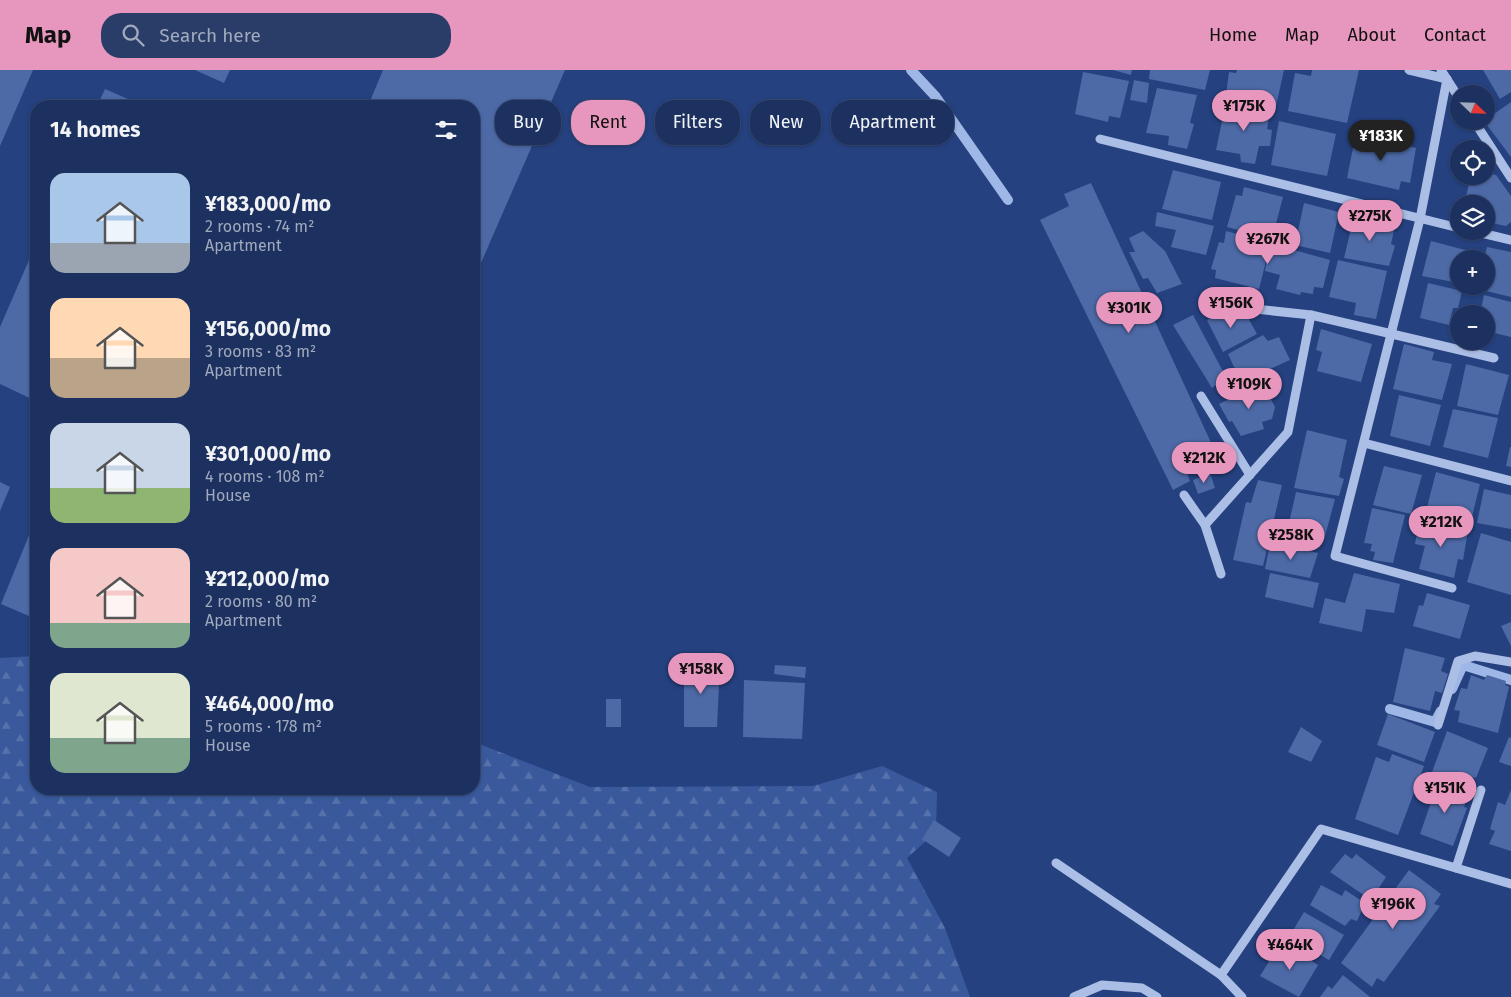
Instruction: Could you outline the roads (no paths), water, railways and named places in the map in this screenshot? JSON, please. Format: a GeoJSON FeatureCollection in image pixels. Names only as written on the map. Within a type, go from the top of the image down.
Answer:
{"type":"FeatureCollection","features":[{"type":"Feature","properties":{"kind":"street"},"geometry":{"type":"LineString","coordinates":[[1408,70],[1446,79]]}},
{"type":"Feature","properties":{"kind":"street"},"geometry":{"type":"LineString","coordinates":[[1441,70],[1450,85]]}},
{"type":"Feature","properties":{"kind":"street"},"geometry":{"type":"LineString","coordinates":[[1446,79],[1420,219],[1335,556],[1452,588]]}},
{"type":"Feature","properties":{"kind":"street"},"geometry":{"type":"LineString","coordinates":[[1480,130],[1511,178]]}},
{"type":"Feature","properties":{"kind":"street"},"geometry":{"type":"LineString","coordinates":[[1100,139],[1450,226]]}},
{"type":"Feature","properties":{"kind":"street"},"geometry":{"type":"LineString","coordinates":[[1495,236],[1511,240]]}},
{"type":"Feature","properties":{"kind":"street"},"geometry":{"type":"LineString","coordinates":[[1255,309],[1311,315],[1494,358]]}},
{"type":"Feature","properties":{"kind":"street"},"geometry":{"type":"LineString","coordinates":[[1205,525],[1288,432],[1311,315]]}},
{"type":"Feature","properties":{"kind":"street"},"geometry":{"type":"LineString","coordinates":[[1201,396],[1250,475]]}},
{"type":"Feature","properties":{"kind":"street"},"geometry":{"type":"LineString","coordinates":[[1364,443],[1511,481]]}},
{"type":"Feature","properties":{"kind":"street"},"geometry":{"type":"LineString","coordinates":[[1184,495],[1205,525],[1221,574]]}},
{"type":"Feature","properties":{"kind":"street"},"geometry":{"type":"LineString","coordinates":[[1438,725],[1458,661],[1475,656],[1511,662]]}},
{"type":"Feature","properties":{"kind":"street"},"geometry":{"type":"LineString","coordinates":[[1456,868],[1481,790]]}},
{"type":"Feature","properties":{"kind":"street"},"geometry":{"type":"LineString","coordinates":[[1221,976],[1321,829],[1511,884]]}},
{"type":"Feature","properties":{"kind":"street"},"geometry":{"type":"LineString","coordinates":[[1056,862],[1221,976],[1242,997]]}},
{"type":"Feature","properties":{"kind":"street"},"geometry":{"type":"LineString","coordinates":[[1074,997],[1102,985],[1142,988],[1157,997]]}},
{"type":"Feature","properties":{"kind":"waterway"},"geometry":{"type":"LineString","coordinates":[[911,70],[936,97],[1008,200]]}},
{"type":"Feature","properties":{"kind":"waterway"},"geometry":{"type":"LineString","coordinates":[[1452,689],[1463,665],[1511,680]]}},
{"type":"Feature","properties":{"kind":"waterway"},"geometry":{"type":"LineString","coordinates":[[1390,709],[1435,722],[1441,711]]}}]}
